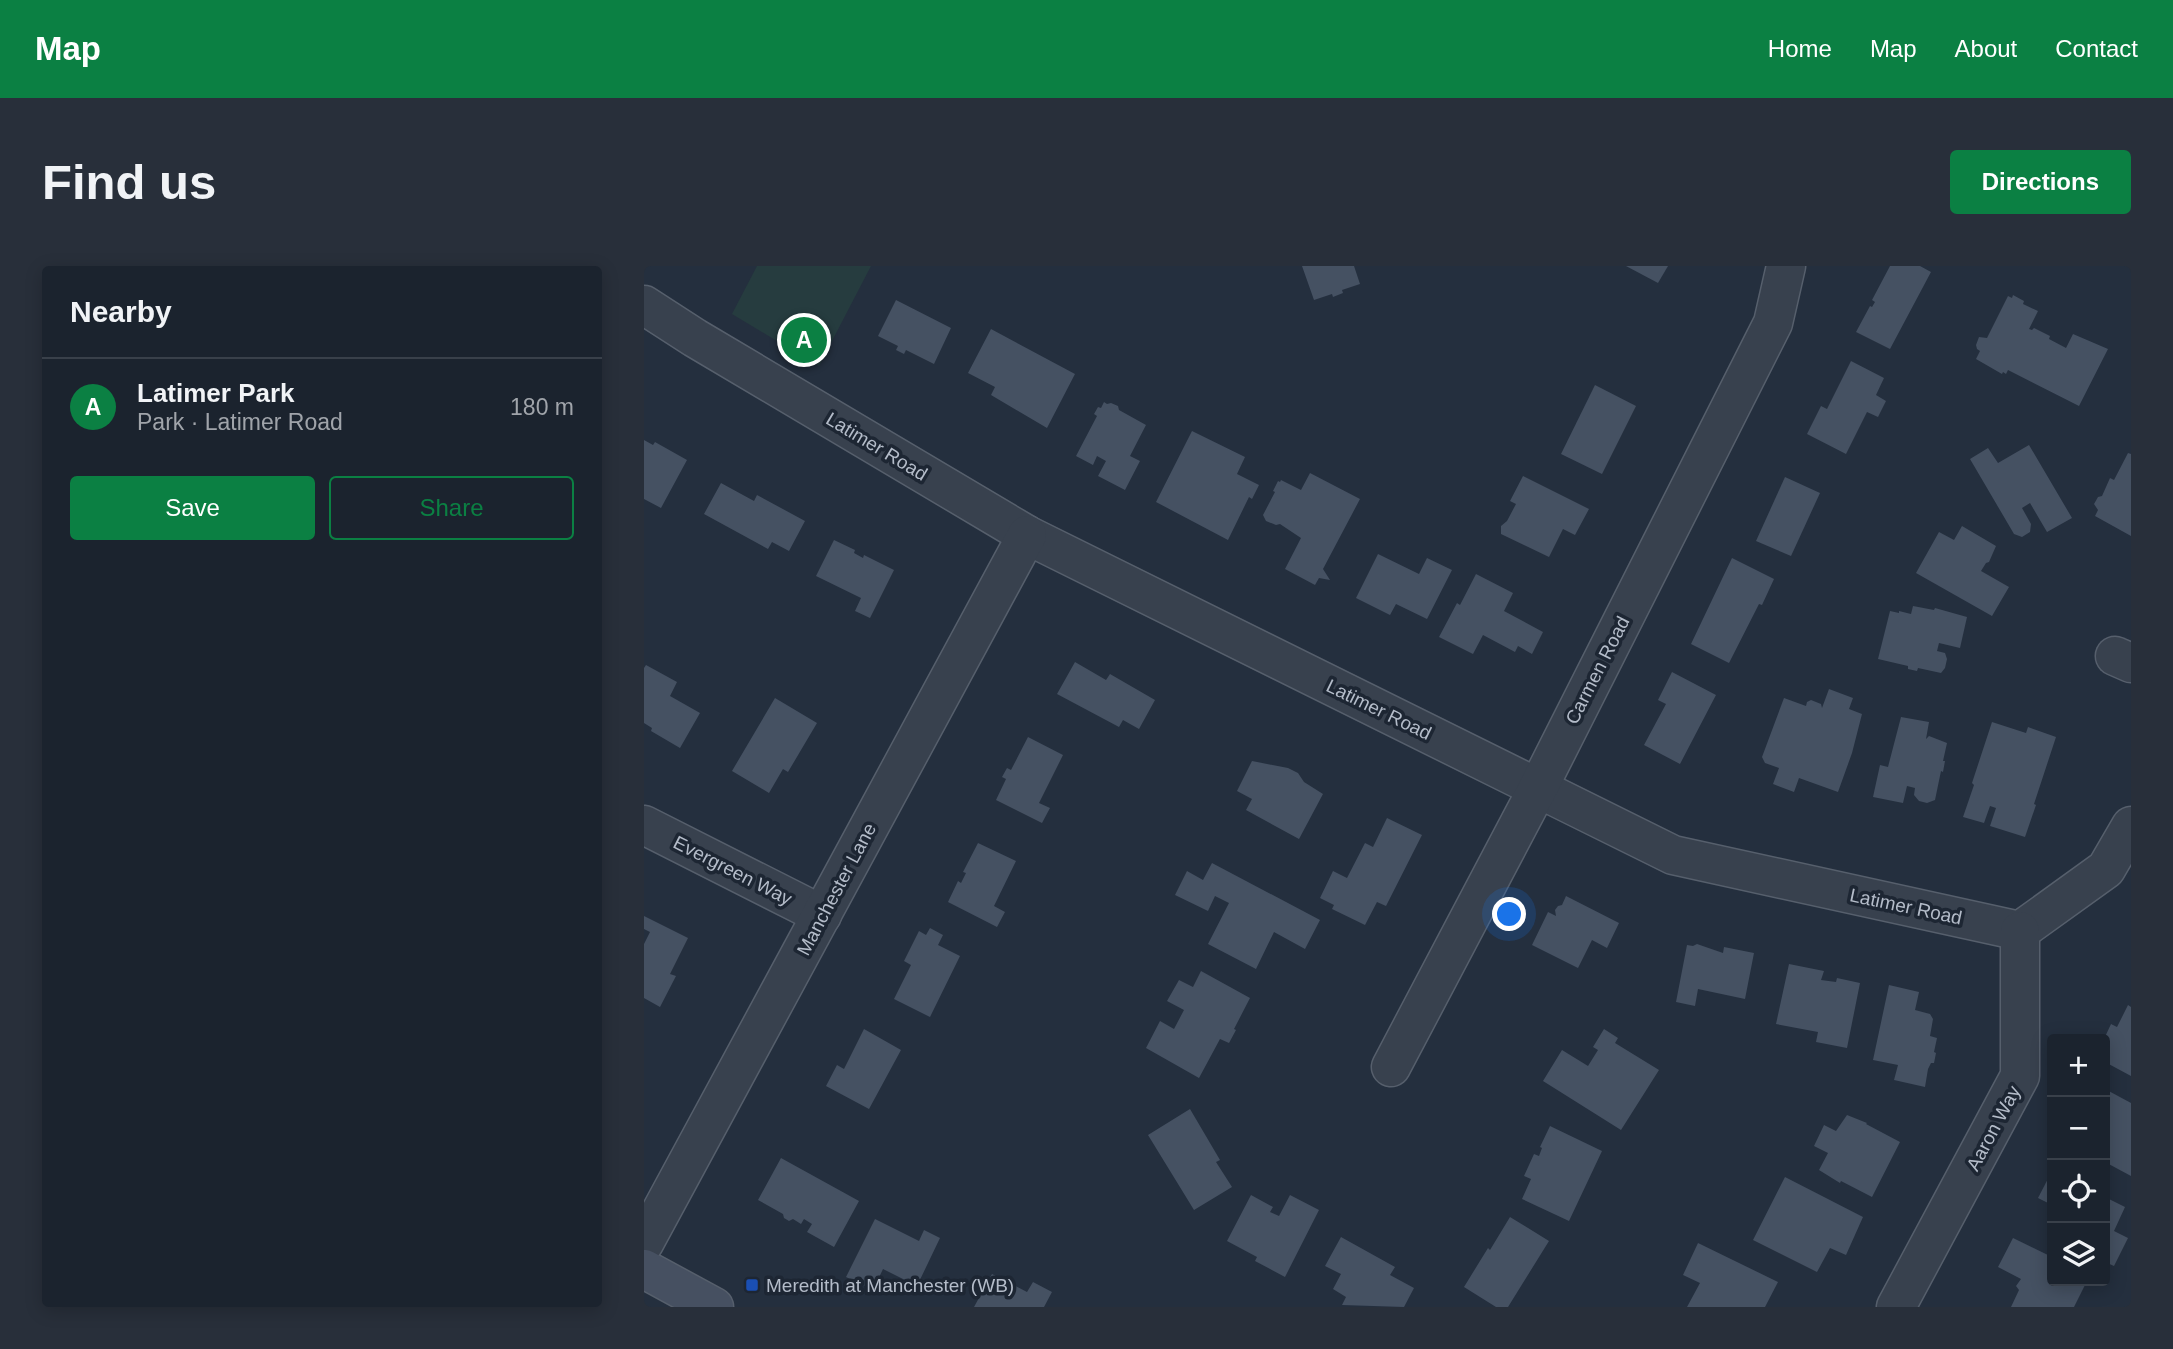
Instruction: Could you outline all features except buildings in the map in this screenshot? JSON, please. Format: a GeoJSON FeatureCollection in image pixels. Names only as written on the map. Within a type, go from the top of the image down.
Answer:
{"type":"FeatureCollection","features":[{"type":"Feature","properties":{"kind":"street","name":"Carmen Road"},"geometry":{"type":"LineString","coordinates":[[1391,1067],[1538,788],[1773,323],[1786,266]]}},
{"type":"Feature","properties":{"kind":"street","name":"Latimer Road"},"geometry":{"type":"LineString","coordinates":[[644,305],[1027,535],[1673,855],[2020,931]]}},
{"type":"Feature","properties":{"kind":"street","name":"Manchester Lane"},"geometry":{"type":"LineString","coordinates":[[644,1244],[1027,535]]}},
{"type":"Feature","properties":{"kind":"street","name":"Evergreen Way"},"geometry":{"type":"LineString","coordinates":[[644,825],[822,915]]}},
{"type":"Feature","properties":{"kind":"street"},"geometry":{"type":"LineString","coordinates":[[2020,931],[2106,869],[2131,826]]}},
{"type":"Feature","properties":{"kind":"street","name":"Aaron Way"},"geometry":{"type":"LineString","coordinates":[[1896,1307],[2020,1076],[2020,931]]}},
{"type":"Feature","properties":{"kind":"street"},"geometry":{"type":"LineString","coordinates":[[644,1269],[714,1307]]}},
{"type":"Feature","properties":{"kind":"green space"},"geometry":{"type":"Polygon","coordinates":[[[757,266],[871,266],[819,366],[732,314],[757,266]]]}},
{"type":"Feature","properties":{"kind":"place","name":"Latimer Park"},"geometry":{"type":"Point","coordinates":[804,340]}},
{"type":"Feature","properties":{"kind":"place","name":"Meredith at Manchester (WB)"},"geometry":{"type":"Point","coordinates":[752,1285]}}]}
